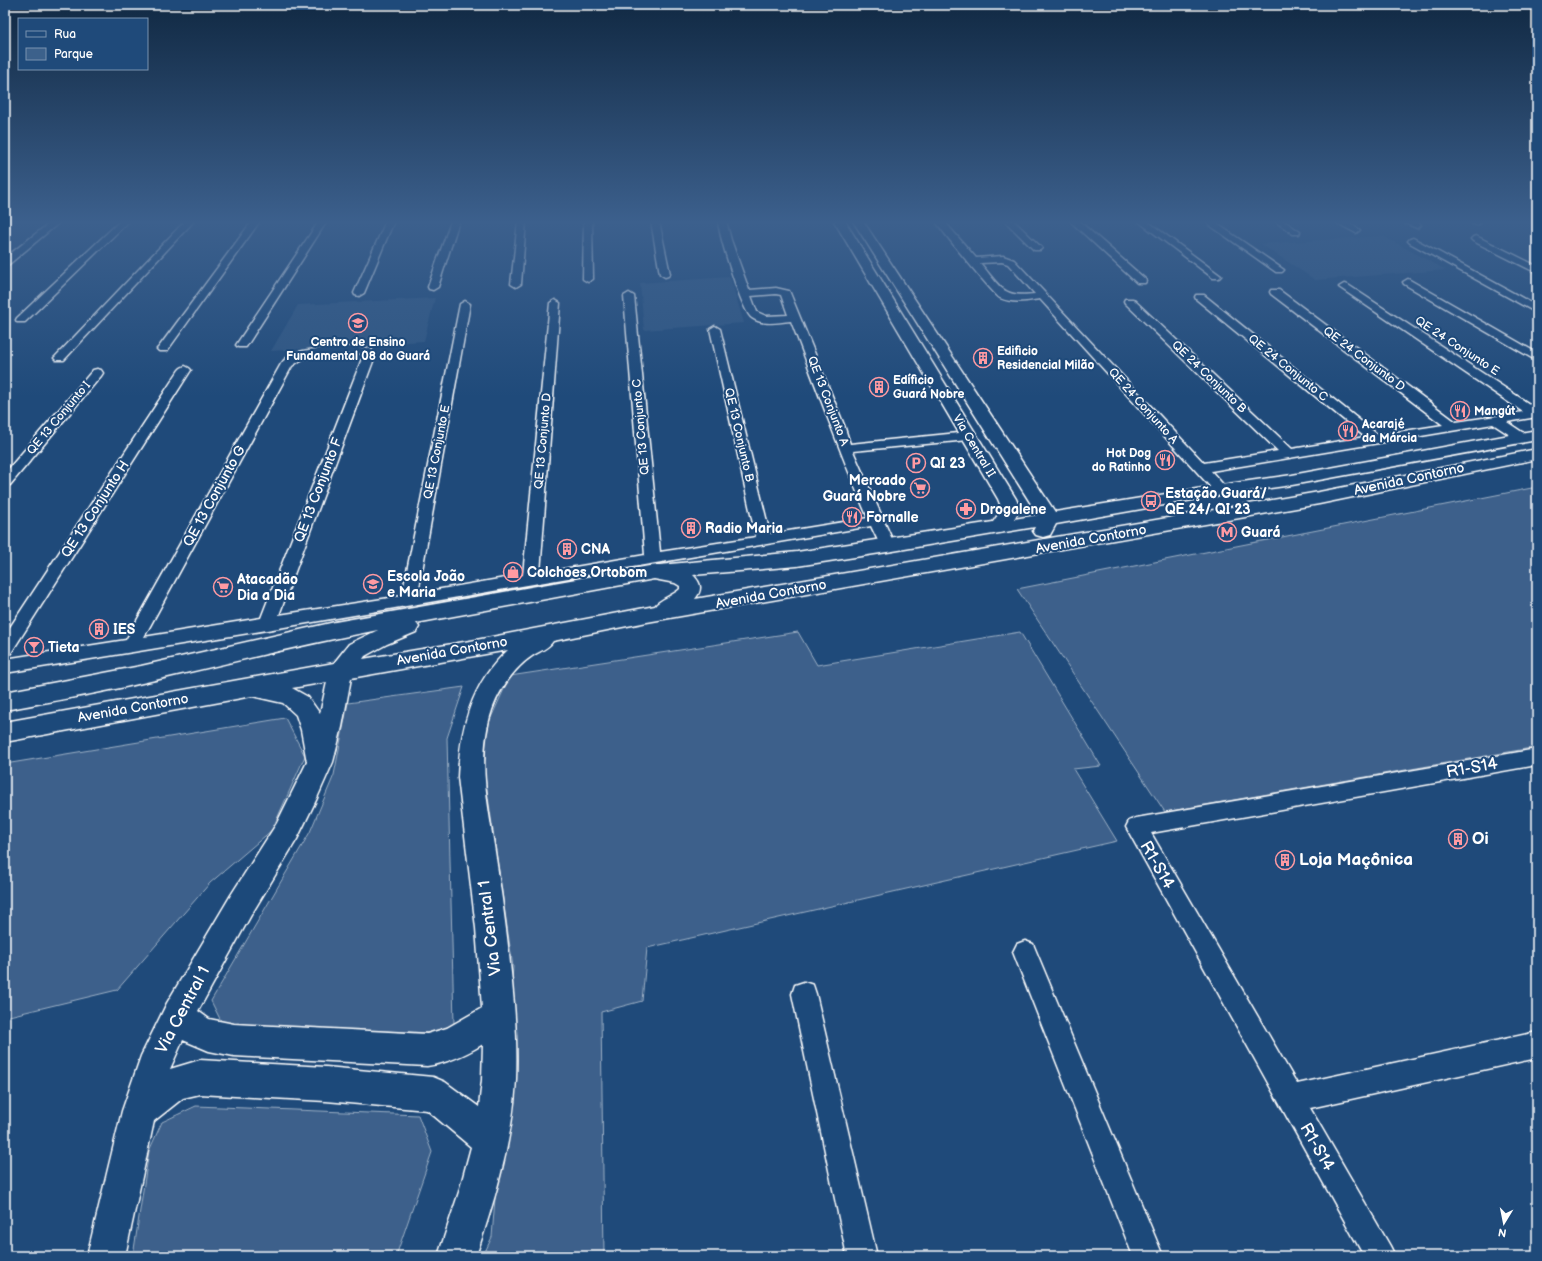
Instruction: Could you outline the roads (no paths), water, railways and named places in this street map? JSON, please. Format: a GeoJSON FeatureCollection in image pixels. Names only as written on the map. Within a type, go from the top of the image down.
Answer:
{"type":"FeatureCollection","features":[{"type":"Feature","properties":{"kind":"main road","name":"Via Central II"},"geometry":{"type":"LineString","coordinates":[[875,280],[980,457],[1010,504],[1011,509],[999,527]]}},
{"type":"Feature","properties":{"kind":"main road","name":"Via Central II"},"geometry":{"type":"LineString","coordinates":[[897,280],[1049,518]]}},
{"type":"Feature","properties":{"kind":"main road"},"geometry":{"type":"LineString","coordinates":[[932,375],[957,373]]}},
{"type":"Feature","properties":{"kind":"main road","name":"Avenida Contorno"},"geometry":{"type":"LineString","coordinates":[[5,701],[141,675],[209,658],[537,587],[651,566],[797,559],[886,546],[1221,490],[1292,480],[1531,436]]}},
{"type":"Feature","properties":{"kind":"main road"},"geometry":{"type":"LineString","coordinates":[[1435,454],[1433,456],[1439,463],[1459,469]]}},
{"type":"Feature","properties":{"kind":"main road","name":"Avenida Contorno"},"geometry":{"type":"LineString","coordinates":[[5,732],[342,670],[476,648],[647,615],[1013,553],[1319,498],[1537,454]]}},
{"type":"Feature","properties":{"kind":"main road"},"geometry":{"type":"LineString","coordinates":[[980,457],[1009,455]]}},
{"type":"Feature","properties":{"kind":"main road"},"geometry":{"type":"LineString","coordinates":[[1330,472],[1325,474],[1324,478],[1327,483],[1338,488],[1351,491]]}},
{"type":"Feature","properties":{"kind":"main road"},"geometry":{"type":"LineString","coordinates":[[1292,480],[1304,483],[1314,489],[1319,498]]}},
{"type":"Feature","properties":{"kind":"main road"},"geometry":{"type":"LineString","coordinates":[[1013,553],[1040,533],[1046,527],[1049,518]]}},
{"type":"Feature","properties":{"kind":"main road"},"geometry":{"type":"LineString","coordinates":[[647,615],[676,604],[684,599],[690,591],[690,585],[687,581],[651,566]]}},
{"type":"Feature","properties":{"kind":"main road"},"geometry":{"type":"LineString","coordinates":[[342,670],[358,650],[370,642],[397,630],[481,613],[515,604],[537,587]]}},
{"type":"Feature","properties":{"kind":"main road","name":"Via Central 1"},"geometry":{"type":"LineString","coordinates":[[457,1256],[470,1218],[490,1140],[499,1080],[499,1016],[493,946],[471,777],[475,724],[491,685],[509,662],[521,652],[558,631]]}},
{"type":"Feature","properties":{"kind":"main road","name":"Via Central 1"},"geometry":{"type":"LineString","coordinates":[[106,1256],[139,1111],[153,1068],[178,1014],[241,905],[287,831],[304,798],[320,762],[330,727],[337,687],[342,670]]}},
{"type":"Feature","properties":{"kind":"main road"},"geometry":{"type":"LineString","coordinates":[[251,687],[286,695],[300,702],[308,715],[320,762]]}},
{"type":"Feature","properties":{"kind":"main road"},"geometry":{"type":"LineString","coordinates":[[178,1014],[194,1029],[209,1036],[234,1040],[427,1050],[444,1047],[459,1040],[499,1016]]}},
{"type":"Feature","properties":{"kind":"main road"},"geometry":{"type":"LineString","coordinates":[[139,1111],[166,1087],[184,1080],[200,1077],[326,1084],[433,1094],[455,1110],[490,1140]]}},
{"type":"Feature","properties":{"kind":"street"},"geometry":{"type":"LineString","coordinates":[[21,320],[63,280]]}},
{"type":"Feature","properties":{"kind":"street"},"geometry":{"type":"LineString","coordinates":[[60,358],[134,280]]}},
{"type":"Feature","properties":{"kind":"street"},"geometry":{"type":"LineString","coordinates":[[163,349],[213,280]]}},
{"type":"Feature","properties":{"kind":"street"},"geometry":{"type":"LineString","coordinates":[[242,345],[285,280]]}},
{"type":"Feature","properties":{"kind":"street"},"geometry":{"type":"LineString","coordinates":[[359,293],[365,280]]}},
{"type":"Feature","properties":{"kind":"street"},"geometry":{"type":"LineString","coordinates":[[433,287],[435,280]]}},
{"type":"Feature","properties":{"kind":"street"},"geometry":{"type":"LineString","coordinates":[[516,280],[516,284]]}},
{"type":"Feature","properties":{"kind":"street"},"geometry":{"type":"LineString","coordinates":[[739,280],[752,314],[758,318],[766,319],[795,317]]}},
{"type":"Feature","properties":{"kind":"street"},"geometry":{"type":"LineString","coordinates":[[989,280],[1003,296],[1047,300]]}},
{"type":"Feature","properties":{"kind":"street","name":"QE 24 Conjunto A"},"geometry":{"type":"LineString","coordinates":[[1028,280],[1221,490]]}},
{"type":"Feature","properties":{"kind":"street"},"geometry":{"type":"LineString","coordinates":[[1483,280],[1537,310]]}},
{"type":"Feature","properties":{"kind":"street"},"geometry":{"type":"LineString","coordinates":[[1408,282],[1537,358]]}},
{"type":"Feature","properties":{"kind":"street","name":"QE 24 Conjunto E"},"geometry":{"type":"LineString","coordinates":[[1344,287],[1536,414]]}},
{"type":"Feature","properties":{"kind":"street","name":"QE 13 Conjunto A"},"geometry":{"type":"LineString","coordinates":[[744,294],[776,291],[785,293],[838,424],[845,448],[886,546]]}},
{"type":"Feature","properties":{"kind":"street","name":"QE 24 Conjunto D"},"geometry":{"type":"LineString","coordinates":[[1275,292],[1453,426]]}},
{"type":"Feature","properties":{"kind":"street","name":"QE 13 Conjunto C"},"geometry":{"type":"LineString","coordinates":[[629,296],[651,566]]}},
{"type":"Feature","properties":{"kind":"street","name":"QE 24 Conjunto C"},"geometry":{"type":"LineString","coordinates":[[1200,297],[1375,439]]}},
{"type":"Feature","properties":{"kind":"street","name":"QE 24 Conjunto B"},"geometry":{"type":"LineString","coordinates":[[1129,301],[1289,454]]}},
{"type":"Feature","properties":{"kind":"street","name":"QE 13 Conjunto D"},"geometry":{"type":"LineString","coordinates":[[537,587],[555,303]]}},
{"type":"Feature","properties":{"kind":"street","name":"QE 13 Conjunto E"},"geometry":{"type":"LineString","coordinates":[[409,600],[465,304]]}},
{"type":"Feature","properties":{"kind":"street","name":"QE 13 Conjunto B"},"geometry":{"type":"LineString","coordinates":[[715,329],[764,540]]}},
{"type":"Feature","properties":{"kind":"street","name":"QE 13 Conjunto F"},"geometry":{"type":"LineString","coordinates":[[267,624],[369,356],[368,351],[357,350],[302,355]]}},
{"type":"Feature","properties":{"kind":"street","name":"QE 13 Conjunto G"},"geometry":{"type":"LineString","coordinates":[[132,644],[287,364],[302,355]]}},
{"type":"Feature","properties":{"kind":"street","name":"QE 13 Conjunto H"},"geometry":{"type":"LineString","coordinates":[[5,649],[185,370]]}},
{"type":"Feature","properties":{"kind":"street","name":"QE 13 Conjunto I"},"geometry":{"type":"LineString","coordinates":[[5,482],[97,373]]}},
{"type":"Feature","properties":{"kind":"street"},"geometry":{"type":"LineString","coordinates":[[1201,468],[1453,426],[1536,414]]}},
{"type":"Feature","properties":{"kind":"street"},"geometry":{"type":"LineString","coordinates":[[1496,420],[1531,436]]}},
{"type":"Feature","properties":{"kind":"street"},"geometry":{"type":"LineString","coordinates":[[845,448],[968,436]]}},
{"type":"Feature","properties":{"kind":"street"},"geometry":{"type":"LineString","coordinates":[[651,566],[764,540],[876,521]]}},
{"type":"Feature","properties":{"kind":"street"},"geometry":{"type":"LineString","coordinates":[[5,666],[132,644],[267,624],[409,600],[537,587]]}},
{"type":"Feature","properties":{"kind":"street","name":"R1-S14"},"geometry":{"type":"LineString","coordinates":[[1379,1256],[1136,827],[1537,757]]}},
{"type":"Feature","properties":{"kind":"street"},"geometry":{"type":"LineString","coordinates":[[1026,952],[1148,1256]]}},
{"type":"Feature","properties":{"kind":"street"},"geometry":{"type":"LineString","coordinates":[[804,994],[862,1256]]}},
{"type":"Feature","properties":{"kind":"street"},"geometry":{"type":"LineString","coordinates":[[1290,1099],[1537,1045]]}},
{"type":"Feature","properties":{"kind":"place","name":"Centro de Ensino Fundamental 08 do Guará"},"geometry":{"type":"Point","coordinates":[358,323]}},
{"type":"Feature","properties":{"kind":"place","name":"Edificio Residencial Milão"},"geometry":{"type":"Point","coordinates":[983,358]}},
{"type":"Feature","properties":{"kind":"place","name":"Edíficio Guará Nobre"},"geometry":{"type":"Point","coordinates":[879,387]}},
{"type":"Feature","properties":{"kind":"place","name":"Mangút"},"geometry":{"type":"Point","coordinates":[1460,411]}},
{"type":"Feature","properties":{"kind":"place","name":"Acarajé da Márcia"},"geometry":{"type":"Point","coordinates":[1348,431]}},
{"type":"Feature","properties":{"kind":"place","name":"Hot Dog do Ratinho"},"geometry":{"type":"Point","coordinates":[1165,460]}},
{"type":"Feature","properties":{"kind":"place","name":"QI 23"},"geometry":{"type":"Point","coordinates":[916,463]}},
{"type":"Feature","properties":{"kind":"place","name":"Mercado Guará Nobre"},"geometry":{"type":"Point","coordinates":[920,488]}},
{"type":"Feature","properties":{"kind":"place","name":"Estação Guará/ QE 24/ QI 23"},"geometry":{"type":"Point","coordinates":[1151,501]}},
{"type":"Feature","properties":{"kind":"place","name":"Drogalene"},"geometry":{"type":"Point","coordinates":[966,509]}},
{"type":"Feature","properties":{"kind":"place","name":"Fornalle"},"geometry":{"type":"Point","coordinates":[852,517]}},
{"type":"Feature","properties":{"kind":"place","name":"Radio Maria"},"geometry":{"type":"Point","coordinates":[691,528]}},
{"type":"Feature","properties":{"kind":"place","name":"Guará"},"geometry":{"type":"Point","coordinates":[1227,532]}},
{"type":"Feature","properties":{"kind":"place","name":"CNA"},"geometry":{"type":"Point","coordinates":[567,549]}},
{"type":"Feature","properties":{"kind":"place","name":"Colchoes Ortobom"},"geometry":{"type":"Point","coordinates":[513,572]}},
{"type":"Feature","properties":{"kind":"place","name":"Escola João e Maria"},"geometry":{"type":"Point","coordinates":[373,584]}},
{"type":"Feature","properties":{"kind":"place","name":"Atacadão Dia a Dia"},"geometry":{"type":"Point","coordinates":[223,587]}},
{"type":"Feature","properties":{"kind":"place","name":"IES"},"geometry":{"type":"Point","coordinates":[99,629]}},
{"type":"Feature","properties":{"kind":"place","name":"Tieta"},"geometry":{"type":"Point","coordinates":[34,647]}},
{"type":"Feature","properties":{"kind":"place","name":"Oi"},"geometry":{"type":"Point","coordinates":[1458,839]}},
{"type":"Feature","properties":{"kind":"place","name":"Loja Maçônica"},"geometry":{"type":"Point","coordinates":[1285,860]}}]}
